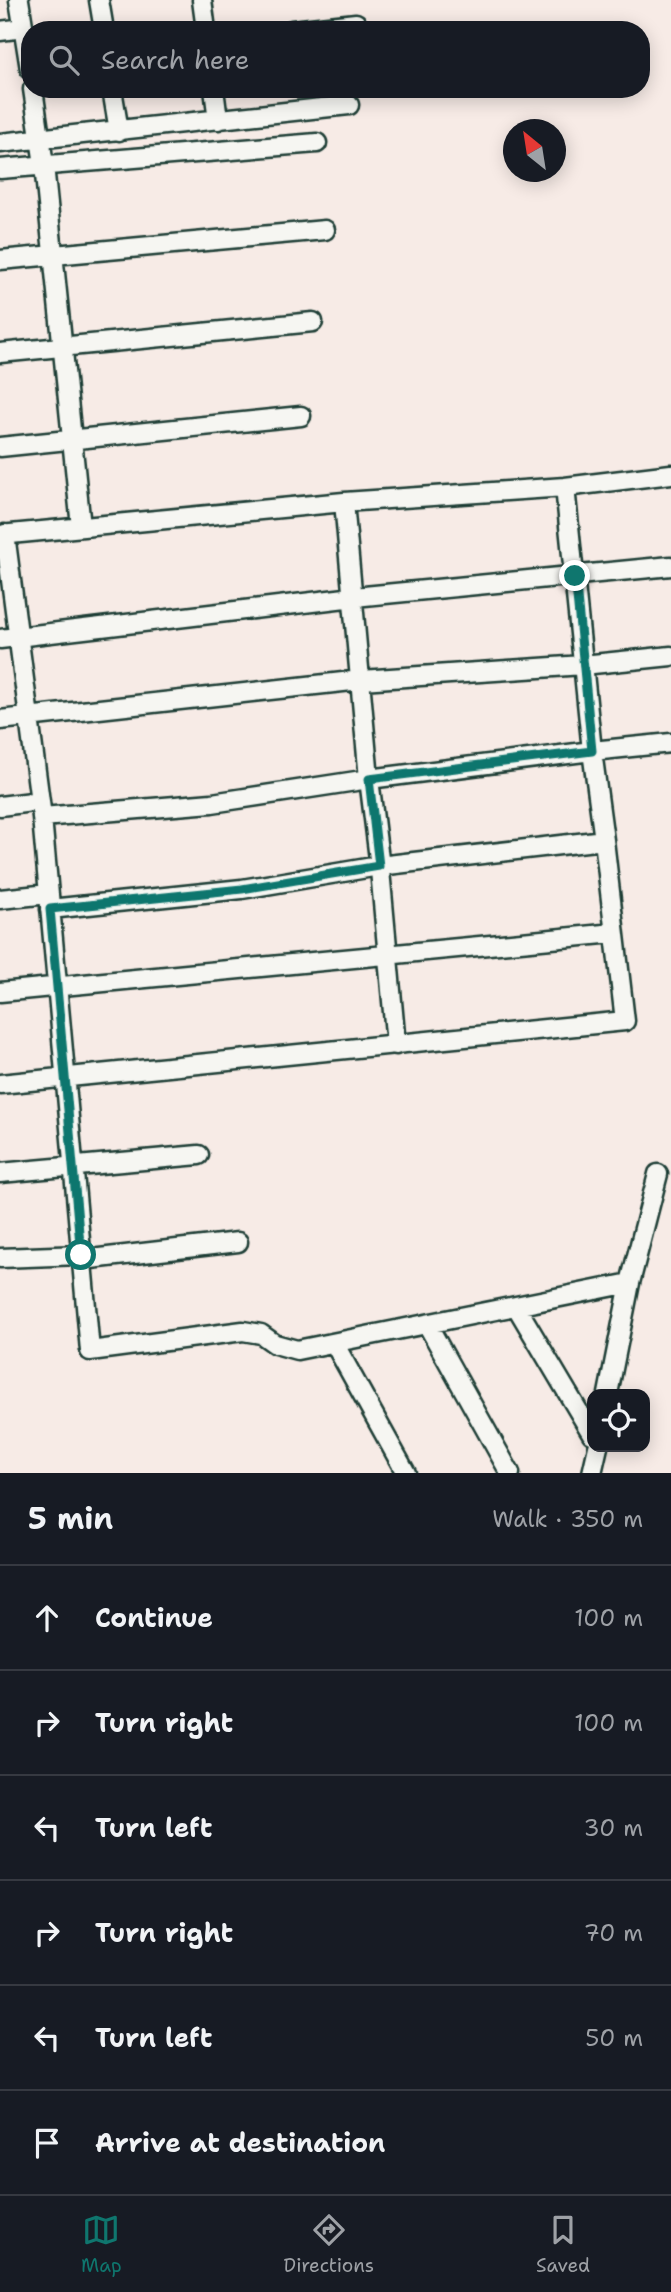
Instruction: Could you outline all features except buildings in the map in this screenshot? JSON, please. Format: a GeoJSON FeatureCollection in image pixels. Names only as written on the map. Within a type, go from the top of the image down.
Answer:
{"type":"FeatureCollection","features":[{"type":"Feature","properties":{"kind":"street"},"geometry":{"type":"LineString","coordinates":[[19,0],[23,21]]}},
{"type":"Feature","properties":{"kind":"street"},"geometry":{"type":"LineString","coordinates":[[99,0],[102,21]]}},
{"type":"Feature","properties":{"kind":"street"},"geometry":{"type":"LineString","coordinates":[[202,0],[205,21]]}},
{"type":"Feature","properties":{"kind":"street"},"geometry":{"type":"LineString","coordinates":[[0,31],[21,28]]}},
{"type":"Feature","properties":{"kind":"street"},"geometry":{"type":"LineString","coordinates":[[34,98],[44,165],[81,527]]}},
{"type":"Feature","properties":{"kind":"street"},"geometry":{"type":"LineString","coordinates":[[113,98],[118,131]]}},
{"type":"Feature","properties":{"kind":"street"},"geometry":{"type":"LineString","coordinates":[[215,98],[218,120]]}},
{"type":"Feature","properties":{"kind":"street"},"geometry":{"type":"LineString","coordinates":[[0,143],[349,105]]}},
{"type":"Feature","properties":{"kind":"street"},"geometry":{"type":"LineString","coordinates":[[0,169],[317,143]]}},
{"type":"Feature","properties":{"kind":"street"},"geometry":{"type":"LineString","coordinates":[[0,260],[325,230]]}},
{"type":"Feature","properties":{"kind":"street"},"geometry":{"type":"LineString","coordinates":[[0,353],[313,322]]}},
{"type":"Feature","properties":{"kind":"street"},"geometry":{"type":"LineString","coordinates":[[0,447],[301,416]]}},
{"type":"Feature","properties":{"kind":"street"},"geometry":{"type":"LineString","coordinates":[[630,1283],[297,1350],[275,1344],[261,1334],[243,1331],[90,1351],[41,809],[19,637],[2,535],[344,502],[565,487],[671,474]]}},
{"type":"Feature","properties":{"kind":"street"},"geometry":{"type":"LineString","coordinates":[[0,1084],[625,1021],[592,751],[565,487]]}},
{"type":"Feature","properties":{"kind":"street"},"geometry":{"type":"LineString","coordinates":[[344,502],[396,1045]]}},
{"type":"Feature","properties":{"kind":"street"},"geometry":{"type":"LineString","coordinates":[[0,639],[354,597],[671,566]]}},
{"type":"Feature","properties":{"kind":"street"},"geometry":{"type":"LineString","coordinates":[[0,720],[361,680],[583,665],[671,656]]}},
{"type":"Feature","properties":{"kind":"street"},"geometry":{"type":"LineString","coordinates":[[0,806],[41,809],[212,803],[369,779],[671,743]]}},
{"type":"Feature","properties":{"kind":"street"},"geometry":{"type":"LineString","coordinates":[[0,899],[49,901],[242,889],[379,866],[604,840]]}},
{"type":"Feature","properties":{"kind":"street"},"geometry":{"type":"LineString","coordinates":[[0,992],[614,933]]}},
{"type":"Feature","properties":{"kind":"street"},"geometry":{"type":"LineString","coordinates":[[0,1173],[199,1155]]}},
{"type":"Feature","properties":{"kind":"street"},"geometry":{"type":"LineString","coordinates":[[609,1389],[630,1283],[658,1174]]}},
{"type":"Feature","properties":{"kind":"street"},"geometry":{"type":"LineString","coordinates":[[0,1258],[81,1258],[238,1242]]}},
{"type":"Feature","properties":{"kind":"street"},"geometry":{"type":"LineString","coordinates":[[516,1306],[587,1426]]}},
{"type":"Feature","properties":{"kind":"street"},"geometry":{"type":"LineString","coordinates":[[427,1324],[510,1473]]}},
{"type":"Feature","properties":{"kind":"street"},"geometry":{"type":"LineString","coordinates":[[334,1343],[406,1473]]}},
{"type":"Feature","properties":{"kind":"street"},"geometry":{"type":"LineString","coordinates":[[592,1473],[597,1452]]}},
{"type":"Feature","properties":{"kind":"route"},"geometry":{"type":"LineString","coordinates":[[81,1255],[50,909],[242,889],[379,866],[369,779],[592,751],[575,576]]}}]}
